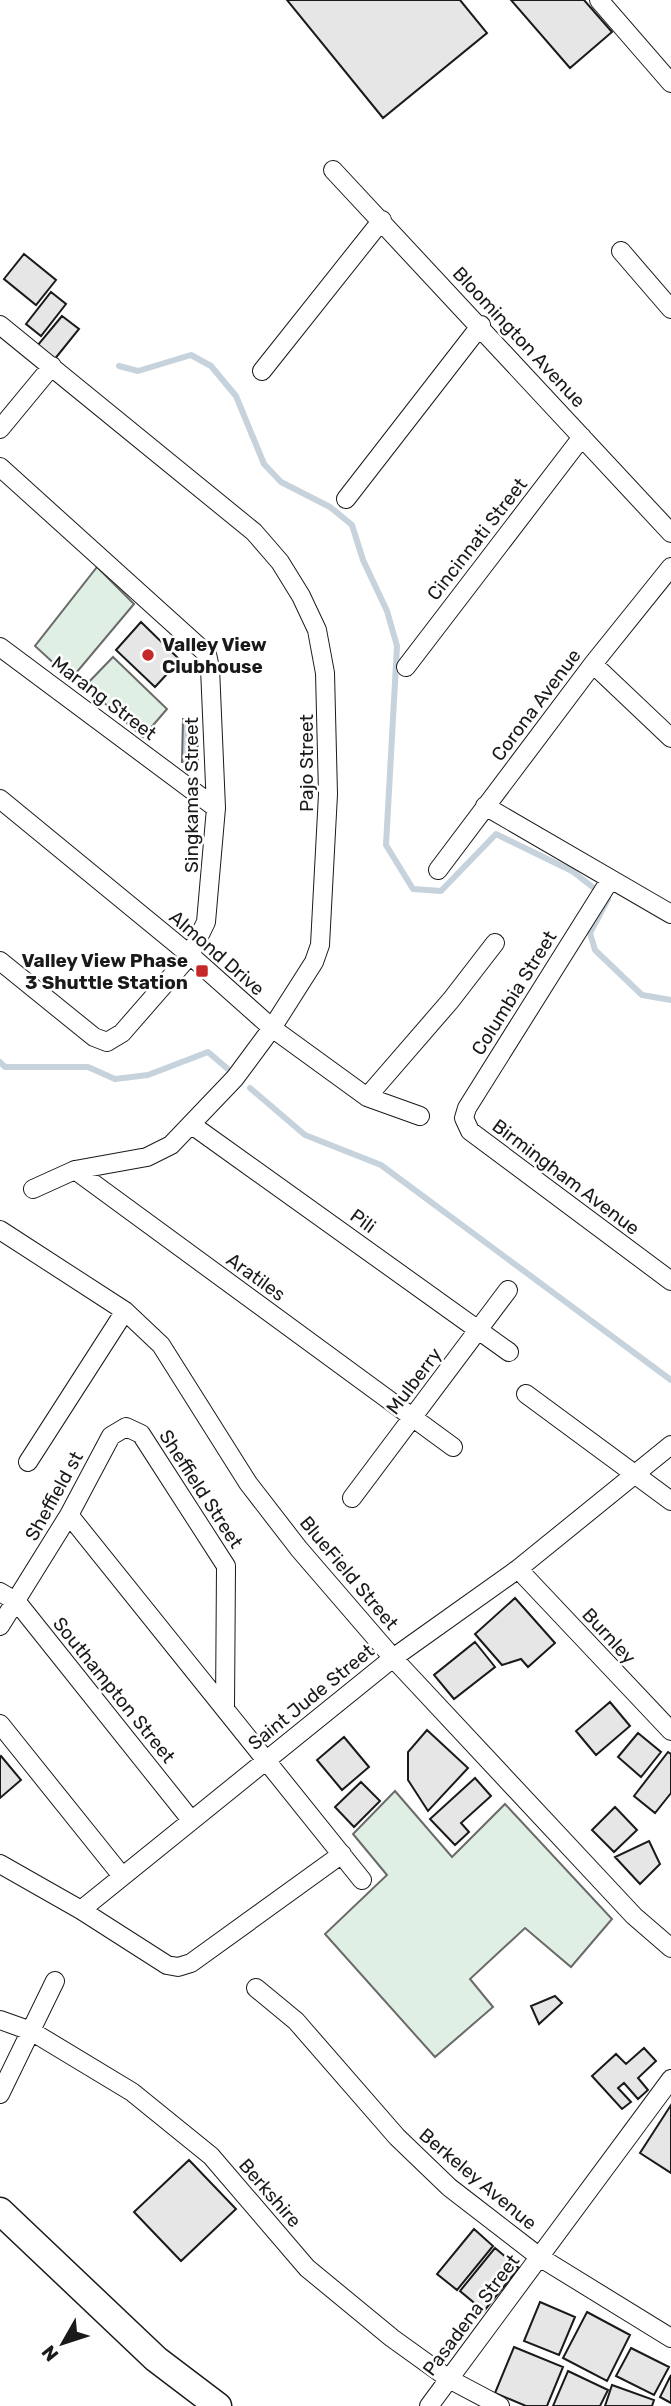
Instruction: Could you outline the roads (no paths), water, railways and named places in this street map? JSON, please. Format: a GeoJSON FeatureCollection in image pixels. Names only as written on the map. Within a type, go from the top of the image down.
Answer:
{"type":"FeatureCollection","features":[{"type":"Feature","properties":{"kind":"street"},"geometry":{"type":"LineString","coordinates":[[599,0],[671,83]]}},
{"type":"Feature","properties":{"kind":"street","name":"Bloomington Avenue"},"geometry":{"type":"LineString","coordinates":[[333,170],[671,533]]}},
{"type":"Feature","properties":{"kind":"street"},"geometry":{"type":"LineString","coordinates":[[261,371],[382,220]]}},
{"type":"Feature","properties":{"kind":"street"},"geometry":{"type":"LineString","coordinates":[[621,251],[671,309]]}},
{"type":"Feature","properties":{"kind":"street","name":"Pajo Street"},"geometry":{"type":"LineString","coordinates":[[0,325],[254,532],[279,562],[301,596],[317,630],[325,673],[328,794],[322,928],[314,962],[272,1028],[235,1079],[171,1145],[147,1157],[75,1170],[33,1189]]}},
{"type":"Feature","properties":{"kind":"street"},"geometry":{"type":"LineString","coordinates":[[346,499],[481,326]]}},
{"type":"Feature","properties":{"kind":"street"},"geometry":{"type":"LineString","coordinates":[[0,429],[52,366]]}},
{"type":"Feature","properties":{"kind":"street","name":"Cincinnati Street"},"geometry":{"type":"LineString","coordinates":[[406,667],[582,437]]}},
{"type":"Feature","properties":{"kind":"street","name":"Singkamas Street"},"geometry":{"type":"LineString","coordinates":[[0,467],[207,654],[210,668],[216,808],[206,922],[190,955],[122,1032],[107,1042],[94,1037],[0,961]]}},
{"type":"Feature","properties":{"kind":"street","name":"Corona Avenue"},"geometry":{"type":"LineString","coordinates":[[439,870],[593,664],[671,567]]}},
{"type":"Feature","properties":{"kind":"street","name":"Marang Street"},"geometry":{"type":"LineString","coordinates":[[0,647],[216,808]]}},
{"type":"Feature","properties":{"kind":"street"},"geometry":{"type":"LineString","coordinates":[[593,664],[671,738]]}},
{"type":"Feature","properties":{"kind":"street","name":"Almond Drive"},"geometry":{"type":"LineString","coordinates":[[0,799],[190,955],[272,1028],[367,1097],[420,1116]]}},
{"type":"Feature","properties":{"kind":"street"},"geometry":{"type":"LineString","coordinates":[[485,806],[671,914]]}},
{"type":"Feature","properties":{"kind":"street","name":"Columbia Street"},"geometry":{"type":"LineString","coordinates":[[470,1130],[464,1118],[467,1108],[610,880]]}},
{"type":"Feature","properties":{"kind":"street"},"geometry":{"type":"LineString","coordinates":[[367,1097],[495,943]]}},
{"type":"Feature","properties":{"kind":"street","name":"Pili"},"geometry":{"type":"LineString","coordinates":[[192,1125],[509,1352]]}},
{"type":"Feature","properties":{"kind":"street","name":"Birmingham Avenue"},"geometry":{"type":"LineString","coordinates":[[470,1130],[671,1281]]}},
{"type":"Feature","properties":{"kind":"street","name":"Aratiles"},"geometry":{"type":"LineString","coordinates":[[75,1170],[453,1447]]}},
{"type":"Feature","properties":{"kind":"street","name":"BlueField Street"},"geometry":{"type":"LineString","coordinates":[[0,1231],[125,1311],[161,1345],[248,1483],[299,1549],[393,1658],[634,1916],[671,1948]]}},
{"type":"Feature","properties":{"kind":"street","name":"Mulberry"},"geometry":{"type":"LineString","coordinates":[[352,1498],[508,1290]]}},
{"type":"Feature","properties":{"kind":"street"},"geometry":{"type":"LineString","coordinates":[[28,1462],[125,1311]]}},
{"type":"Feature","properties":{"kind":"street"},"geometry":{"type":"LineString","coordinates":[[526,1394],[671,1501]]}},
{"type":"Feature","properties":{"kind":"street","name":"Sheffield st"},"geometry":{"type":"LineString","coordinates":[[0,1626],[69,1515],[111,1436],[126,1427]]}},
{"type":"Feature","properties":{"kind":"street","name":"Sheffield Street"},"geometry":{"type":"LineString","coordinates":[[126,1427],[141,1434],[226,1566],[225,1708]]}},
{"type":"Feature","properties":{"kind":"street","name":"Saint Jude Street"},"geometry":{"type":"LineString","coordinates":[[81,1910],[393,1658],[518,1569],[671,1445]]}},
{"type":"Feature","properties":{"kind":"street"},"geometry":{"type":"LineString","coordinates":[[69,1515],[362,1880]]}},
{"type":"Feature","properties":{"kind":"street","name":"Burnley"},"geometry":{"type":"LineString","coordinates":[[518,1569],[671,1731]]}},
{"type":"Feature","properties":{"kind":"street","name":"Southampton Street"},"geometry":{"type":"LineString","coordinates":[[0,1592],[17,1602],[191,1820]]}},
{"type":"Feature","properties":{"kind":"street"},"geometry":{"type":"LineString","coordinates":[[0,1724],[122,1876]]}},
{"type":"Feature","properties":{"kind":"street"},"geometry":{"type":"LineString","coordinates":[[0,1864],[81,1910],[167,1965],[178,1967],[191,1963],[342,1854]]}},
{"type":"Feature","properties":{"kind":"street"},"geometry":{"type":"LineString","coordinates":[[0,2094],[55,1981]]}},
{"type":"Feature","properties":{"kind":"street","name":"Berkeley Avenue"},"geometry":{"type":"LineString","coordinates":[[256,1988],[296,2021],[414,2154],[449,2187],[541,2258],[671,2338]]}},
{"type":"Feature","properties":{"kind":"street","name":"Berkshire"},"geometry":{"type":"LineString","coordinates":[[0,2020],[31,2031],[132,2092],[211,2156],[307,2268],[391,2338],[449,2379],[500,2406]]}},
{"type":"Feature","properties":{"kind":"street","name":"Pasadena Street"},"geometry":{"type":"LineString","coordinates":[[429,2406],[541,2258],[671,2078]]}},
{"type":"Feature","properties":{"kind":"street"},"geometry":{"type":"LineString","coordinates":[[0,2211],[156,2359],[218,2406]]}},
{"type":"Feature","properties":{"kind":"waterway"},"geometry":{"type":"LineString","coordinates":[[119,366],[138,371],[191,355],[211,366],[236,396],[264,464],[281,482],[330,507],[352,525],[363,560],[387,611],[397,646],[386,845],[413,889],[441,891],[496,834],[572,871],[608,899],[590,933],[595,950],[642,995],[671,1000]]}},
{"type":"Feature","properties":{"kind":"waterway"},"geometry":{"type":"LineString","coordinates":[[0,1062],[5,1067],[88,1067],[115,1079],[148,1075],[208,1052],[229,1070]]}},
{"type":"Feature","properties":{"kind":"waterway"},"geometry":{"type":"LineString","coordinates":[[250,1088],[305,1135],[381,1165],[671,1380]]}},
{"type":"Feature","properties":{"kind":"place","name":"Valley View Clubhouse"},"geometry":{"type":"Point","coordinates":[148,655]}},
{"type":"Feature","properties":{"kind":"place","name":"Valley View Phase 3 Shuttle Station"},"geometry":{"type":"Point","coordinates":[202,971]}}]}
